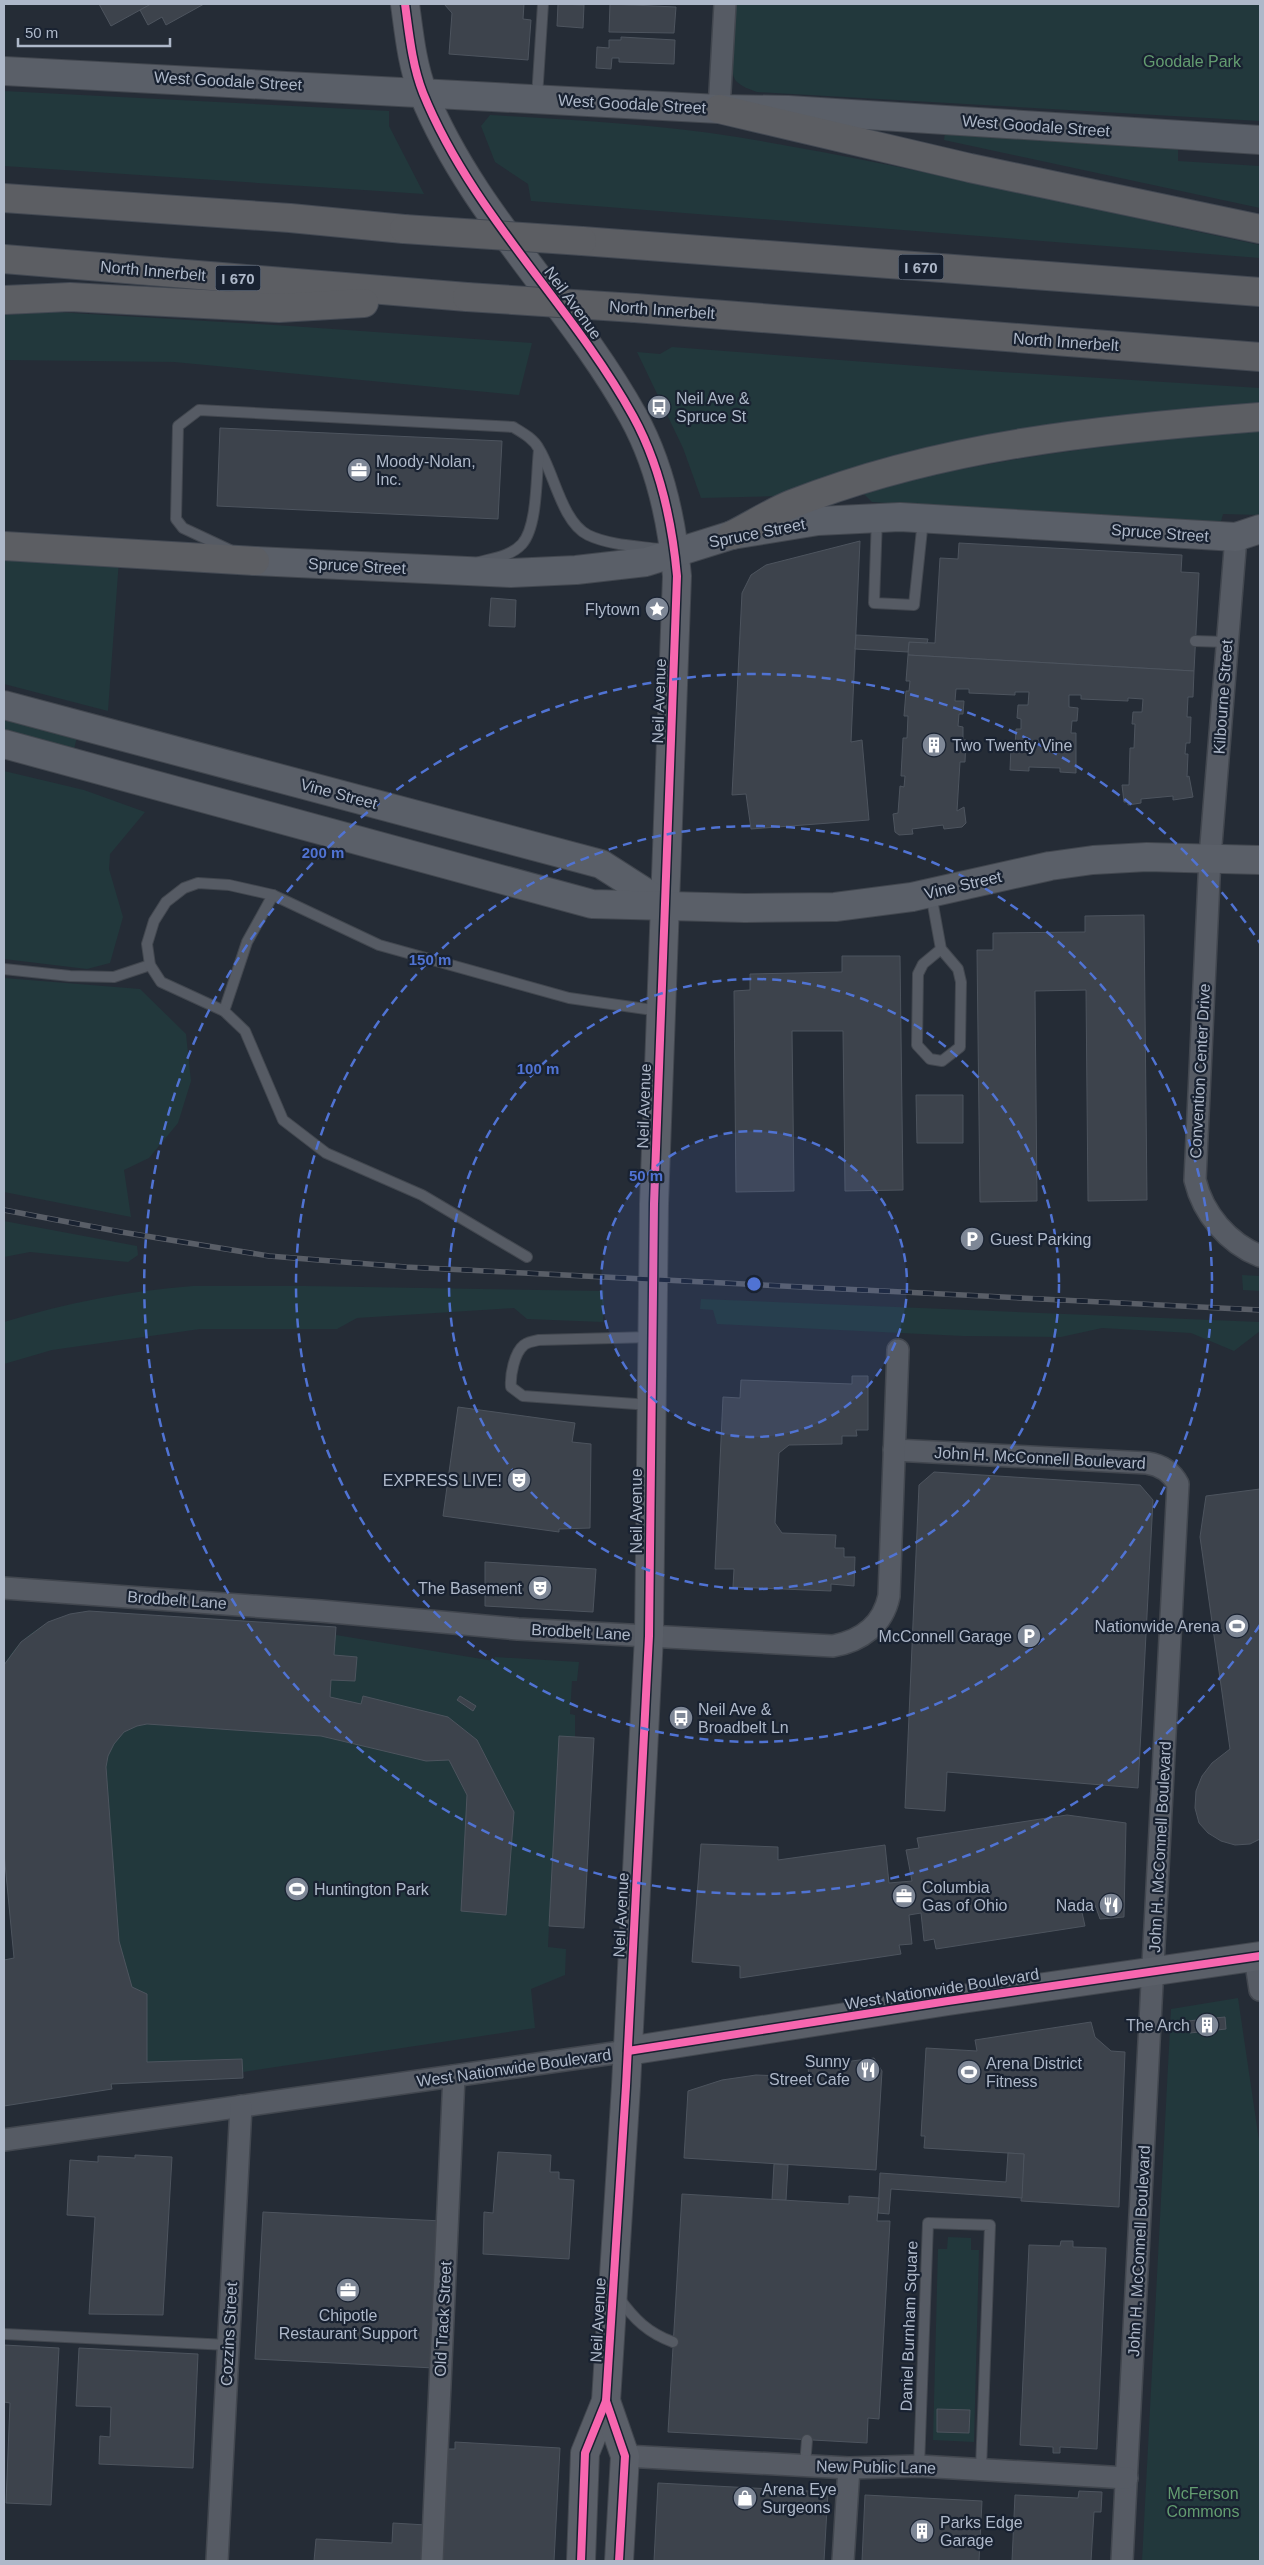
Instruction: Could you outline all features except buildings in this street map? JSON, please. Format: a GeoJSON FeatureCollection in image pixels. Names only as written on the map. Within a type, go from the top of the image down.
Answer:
{"type":"FeatureCollection","features":[{"type":"Feature","properties":{"kind":"highway"},"geometry":{"type":"LineString","coordinates":[[718,109],[970,168],[1260,229]]}},
{"type":"Feature","properties":{"kind":"highway","name":"I 670"},"geometry":{"type":"LineString","coordinates":[[10,197],[290,218],[404,229],[1260,292]]}},
{"type":"Feature","properties":{"kind":"highway","name":"North Innerbelt"},"geometry":{"type":"LineString","coordinates":[[4,259],[466,297],[635,308],[1260,357]]}},
{"type":"Feature","properties":{"kind":"highway"},"geometry":{"type":"LineString","coordinates":[[4,300],[70,297],[279,308],[466,297]]}},
{"type":"Feature","properties":{"kind":"highway"},"geometry":{"type":"LineString","coordinates":[[732,535],[791,504],[864,479],[956,455],[1037,440],[1260,417]]}},
{"type":"Feature","properties":{"kind":"highway"},"geometry":{"type":"LineString","coordinates":[[4,546],[255,561]]}},
{"type":"Feature","properties":{"kind":"street","name":"Neil Avenue"},"geometry":{"type":"LineString","coordinates":[[405,4],[413,58],[423,92],[455,156],[484,204],[595,356],[634,416],[646,442],[665,501],[675,552],[677,604],[654,1204],[649,1636],[628,2051],[606,2401],[585,2453],[581,2561]]}},
{"type":"Feature","properties":{"kind":"street"},"geometry":{"type":"LineString","coordinates":[[718,109],[725,4]]}},
{"type":"Feature","properties":{"kind":"street","name":"West Goodale Street"},"geometry":{"type":"LineString","coordinates":[[4,71],[718,109],[788,110],[1260,140]]}},
{"type":"Feature","properties":{"kind":"street","name":"Spruce Street"},"geometry":{"type":"LineString","coordinates":[[255,561],[511,573],[576,570],[646,562],[732,535],[818,521],[877,517],[1248,533]]}},
{"type":"Feature","properties":{"kind":"street","name":"Kilbourne Street"},"geometry":{"type":"LineString","coordinates":[[1210,857],[1226,642],[1248,533]]}},
{"type":"Feature","properties":{"kind":"street","name":"Vine Street"},"geometry":{"type":"LineString","coordinates":[[4,705],[601,864],[665,905]]}},
{"type":"Feature","properties":{"kind":"street","name":"Vine Street"},"geometry":{"type":"LineString","coordinates":[[4,744],[592,904],[835,908],[931,892],[1050,866],[1147,857],[1210,857],[1260,860]]}},
{"type":"Feature","properties":{"kind":"street","name":"Convention Center Drive"},"geometry":{"type":"LineString","coordinates":[[1210,857],[1198,1064],[1195,1180],[1199,1198],[1212,1218],[1238,1244],[1260,1256]]}},
{"type":"Feature","properties":{"kind":"street","name":"Brodbelt Lane"},"geometry":{"type":"LineString","coordinates":[[4,1588],[321,1611],[518,1629],[833,1646],[846,1643],[869,1631],[884,1610],[889,1596],[898,1350]]}},
{"type":"Feature","properties":{"kind":"street","name":"John H. McConnell Boulevard"},"geometry":{"type":"LineString","coordinates":[[894,1450],[1147,1463],[1163,1467],[1174,1476],[1178,1484],[1122,2561]]}},
{"type":"Feature","properties":{"kind":"street"},"geometry":{"type":"LineString","coordinates":[[1258,1957],[1260,1990]]}},
{"type":"Feature","properties":{"kind":"street","name":"West Nationwide Boulevard"},"geometry":{"type":"LineString","coordinates":[[4,2140],[628,2051],[948,2001],[1258,1957]]}},
{"type":"Feature","properties":{"kind":"street","name":"Old Track Street"},"geometry":{"type":"LineString","coordinates":[[432,2561],[454,2076]]}},
{"type":"Feature","properties":{"kind":"street","name":"Cozzins Street"},"geometry":{"type":"LineString","coordinates":[[217,2561],[241,2106]]}},
{"type":"Feature","properties":{"kind":"street"},"geometry":{"type":"LineString","coordinates":[[606,2401],[606,2447],[613,2455],[625,2456],[619,2561]]}},
{"type":"Feature","properties":{"kind":"street","name":"New Public Lane"},"geometry":{"type":"LineString","coordinates":[[625,2456],[849,2468],[920,2466],[1127,2478]]}},
{"type":"Feature","properties":{"kind":"street"},"geometry":{"type":"LineString","coordinates":[[843,2561],[849,2468]]}},
{"type":"Feature","properties":{"kind":"lane"},"geometry":{"type":"LineString","coordinates":[[537,98],[542,4]]}},
{"type":"Feature","properties":{"kind":"lane"},"geometry":{"type":"LineString","coordinates":[[255,561],[183,528],[176,519],[178,426],[199,410],[514,427],[527,435],[539,448],[570,518],[586,534],[608,542],[675,552]]}},
{"type":"Feature","properties":{"kind":"lane"},"geometry":{"type":"LineString","coordinates":[[447,570],[505,555],[522,544],[532,522],[539,448]]}},
{"type":"Feature","properties":{"kind":"lane"},"geometry":{"type":"LineString","coordinates":[[877,517],[874,603],[914,605],[923,518]]}},
{"type":"Feature","properties":{"kind":"lane"},"geometry":{"type":"LineString","coordinates":[[1195,641],[1226,642]]}},
{"type":"Feature","properties":{"kind":"lane"},"geometry":{"type":"LineString","coordinates":[[527,1257],[422,1195],[326,1153],[283,1120],[245,1031],[224,1012],[161,982],[150,965],[147,944],[154,921],[166,902],[184,888],[198,883],[229,885],[273,895],[379,945],[570,998],[661,1011]]}},
{"type":"Feature","properties":{"kind":"lane"},"geometry":{"type":"LineString","coordinates":[[931,892],[941,949],[958,969],[961,982],[960,1047],[942,1060],[930,1059],[917,1045],[918,974],[923,964],[941,949]]}},
{"type":"Feature","properties":{"kind":"lane"},"geometry":{"type":"LineString","coordinates":[[224,1012],[247,942],[273,895]]}},
{"type":"Feature","properties":{"kind":"lane"},"geometry":{"type":"LineString","coordinates":[[4,969],[70,976],[114,977],[150,965]]}},
{"type":"Feature","properties":{"kind":"lane"},"geometry":{"type":"LineString","coordinates":[[651,1405],[523,1396],[511,1387],[511,1378],[520,1350],[525,1344],[539,1340],[652,1337]]}},
{"type":"Feature","properties":{"kind":"lane","name":"Daniel Burnham Square"},"geometry":{"type":"LineString","coordinates":[[920,2466],[928,2223],[990,2225],[981,2470]]}},
{"type":"Feature","properties":{"kind":"lane"},"geometry":{"type":"LineString","coordinates":[[613,2290],[632,2317],[653,2334],[673,2342]]}},
{"type":"Feature","properties":{"kind":"lane"},"geometry":{"type":"LineString","coordinates":[[4,2334],[228,2345]]}},
{"type":"Feature","properties":{"kind":"lane"},"geometry":{"type":"LineString","coordinates":[[805,2465],[807,2440]]}},
{"type":"Feature","properties":{"kind":"green space","name":"Goodale Park"},"geometry":{"type":"Polygon","coordinates":[[[735,4],[1260,4],[1260,121],[757,92],[741,85],[733,75],[731,56],[735,4]]]}},
{"type":"Feature","properties":{"kind":"green space"},"geometry":{"type":"Polygon","coordinates":[[[4,91],[389,111],[389,126],[424,194],[4,166],[4,91]]]}},
{"type":"Feature","properties":{"kind":"green space"},"geometry":{"type":"Polygon","coordinates":[[[490,115],[675,129],[803,148],[934,174],[1260,245],[1260,258],[531,201],[528,184],[495,162],[481,126],[490,115]]]}},
{"type":"Feature","properties":{"kind":"green space"},"geometry":{"type":"Polygon","coordinates":[[[945,132],[1178,143],[1178,161],[1260,166],[1260,208],[944,140],[945,132]]]}},
{"type":"Feature","properties":{"kind":"green space"},"geometry":{"type":"Polygon","coordinates":[[[55,312],[532,343],[519,395],[174,362],[4,360],[4,315],[55,312]]]}},
{"type":"Feature","properties":{"kind":"green space"},"geometry":{"type":"Polygon","coordinates":[[[672,347],[970,370],[1260,388],[1260,404],[968,441],[845,470],[779,496],[701,498],[683,448],[637,352],[660,354],[672,347]]]}},
{"type":"Feature","properties":{"kind":"green space"},"geometry":{"type":"Polygon","coordinates":[[[1260,431],[1260,515],[1223,514],[1220,525],[872,502],[864,494],[938,474],[1026,458],[1143,442],[1260,431]]]}},
{"type":"Feature","properties":{"kind":"green space"},"geometry":{"type":"Polygon","coordinates":[[[4,558],[119,560],[108,711],[4,684],[4,558]]]}},
{"type":"Feature","properties":{"kind":"green space"},"geometry":{"type":"Polygon","coordinates":[[[4,718],[77,737],[74,749],[4,731],[4,718]]]}},
{"type":"Feature","properties":{"kind":"green space"},"geometry":{"type":"Polygon","coordinates":[[[4,771],[84,790],[145,812],[110,854],[109,869],[123,917],[110,963],[87,969],[4,959],[4,771]]]}},
{"type":"Feature","properties":{"kind":"green space"},"geometry":{"type":"Polygon","coordinates":[[[4,978],[140,989],[186,1034],[191,1081],[178,1123],[149,1158],[124,1170],[131,1217],[4,1192],[4,978]]]}},
{"type":"Feature","properties":{"kind":"green space"},"geometry":{"type":"Polygon","coordinates":[[[4,1221],[137,1246],[138,1255],[128,1262],[30,1252],[4,1257],[4,1221]]]}},
{"type":"Feature","properties":{"kind":"green space"},"geometry":{"type":"Polygon","coordinates":[[[1242,1275],[1260,1276],[1260,1291],[1243,1290],[1242,1275]]]}},
{"type":"Feature","properties":{"kind":"green space"},"geometry":{"type":"Polygon","coordinates":[[[193,1286],[604,1291],[603,1322],[527,1319],[514,1308],[357,1318],[337,1329],[200,1329],[52,1350],[4,1364],[4,1322],[97,1299],[193,1286]]]}},
{"type":"Feature","properties":{"kind":"green space"},"geometry":{"type":"Polygon","coordinates":[[[701,1299],[1260,1322],[1260,1331],[1234,1351],[1191,1333],[1102,1328],[1061,1337],[963,1336],[717,1324],[713,1310],[700,1309],[701,1299]]]}},
{"type":"Feature","properties":{"kind":"green space","name":"Huntington Park"},"geometry":{"type":"Polygon","coordinates":[[[89,1611],[336,1627],[336,1635],[494,1661],[495,1657],[579,1662],[577,1681],[572,1681],[570,1714],[575,1715],[575,1737],[594,1738],[584,1928],[549,1926],[548,1947],[566,1949],[565,1975],[531,1989],[535,2028],[243,2072],[243,2078],[112,2084],[112,2089],[4,2106],[4,1960],[14,1958],[4,1853],[4,1665],[20,1643],[40,1627],[63,1617],[89,1611]]]}},
{"type":"Feature","properties":{"kind":"green space","name":"McFerson Commons"},"geometry":{"type":"Polygon","coordinates":[[[1238,1998],[1260,2147],[1260,2561],[1142,2561],[1171,2009],[1238,1998]]]}},
{"type":"Feature","properties":{"kind":"green space"},"geometry":{"type":"Polygon","coordinates":[[[948,2237],[971,2238],[971,2250],[979,2250],[974,2442],[933,2440],[938,2249],[947,2249],[948,2237]]]}},
{"type":"Feature","properties":{"kind":"railway"},"geometry":{"type":"LineString","coordinates":[[4,1210],[121,1232],[269,1256],[406,1267],[1260,1310]]}},
{"type":"Feature","properties":{"kind":"cycle path"},"geometry":{"type":"LineString","coordinates":[[405,4],[411,49],[419,82],[444,137],[468,179],[495,219],[581,335],[633,416],[651,454],[663,494],[672,535],[677,576],[654,1204],[649,1636],[626,2086],[606,2401],[585,2453],[581,2561]]}},
{"type":"Feature","properties":{"kind":"cycle path"},"geometry":{"type":"LineString","coordinates":[[628,2051],[948,2001],[1260,1956]]}},
{"type":"Feature","properties":{"kind":"cycle path"},"geometry":{"type":"LineString","coordinates":[[606,2401],[625,2456],[619,2561]]}},
{"type":"Feature","properties":{"kind":"place","name":"Neil Ave & Spruce St"},"geometry":{"type":"Point","coordinates":[659,407]}},
{"type":"Feature","properties":{"kind":"place","name":"Moody-Nolan, Inc."},"geometry":{"type":"Point","coordinates":[359,470]}},
{"type":"Feature","properties":{"kind":"place","name":"Flytown"},"geometry":{"type":"Point","coordinates":[657,609]}},
{"type":"Feature","properties":{"kind":"place","name":"Two Twenty Vine"},"geometry":{"type":"Point","coordinates":[934,745]}},
{"type":"Feature","properties":{"kind":"place","name":"Guest Parking"},"geometry":{"type":"Point","coordinates":[972,1239]}},
{"type":"Feature","properties":{"kind":"place","name":"EXPRESS LIVE!"},"geometry":{"type":"Point","coordinates":[519,1480]}},
{"type":"Feature","properties":{"kind":"place","name":"The Basement"},"geometry":{"type":"Point","coordinates":[540,1588]}},
{"type":"Feature","properties":{"kind":"place","name":"Nationwide Arena"},"geometry":{"type":"Point","coordinates":[1237,1626]}},
{"type":"Feature","properties":{"kind":"place","name":"McConnell Garage"},"geometry":{"type":"Point","coordinates":[1029,1636]}},
{"type":"Feature","properties":{"kind":"place","name":"Neil Ave & Broadbelt Ln"},"geometry":{"type":"Point","coordinates":[681,1718]}},
{"type":"Feature","properties":{"kind":"place","name":"Huntington Park"},"geometry":{"type":"Point","coordinates":[297,1889]}},
{"type":"Feature","properties":{"kind":"place","name":"Columbia Gas of Ohio"},"geometry":{"type":"Point","coordinates":[904,1896]}},
{"type":"Feature","properties":{"kind":"place","name":"Nada"},"geometry":{"type":"Point","coordinates":[1111,1905]}},
{"type":"Feature","properties":{"kind":"place","name":"The Arch"},"geometry":{"type":"Point","coordinates":[1207,2025]}},
{"type":"Feature","properties":{"kind":"place","name":"Sunny Street Cafe"},"geometry":{"type":"Point","coordinates":[868,2070]}},
{"type":"Feature","properties":{"kind":"place","name":"Arena District Fitness"},"geometry":{"type":"Point","coordinates":[969,2072]}},
{"type":"Feature","properties":{"kind":"place","name":"Chipotle Restaurant Support"},"geometry":{"type":"Point","coordinates":[348,2290]}},
{"type":"Feature","properties":{"kind":"place","name":"Arena Eye Surgeons"},"geometry":{"type":"Point","coordinates":[745,2498]}},
{"type":"Feature","properties":{"kind":"place","name":"Parks Edge Garage"},"geometry":{"type":"Point","coordinates":[922,2531]}}]}
